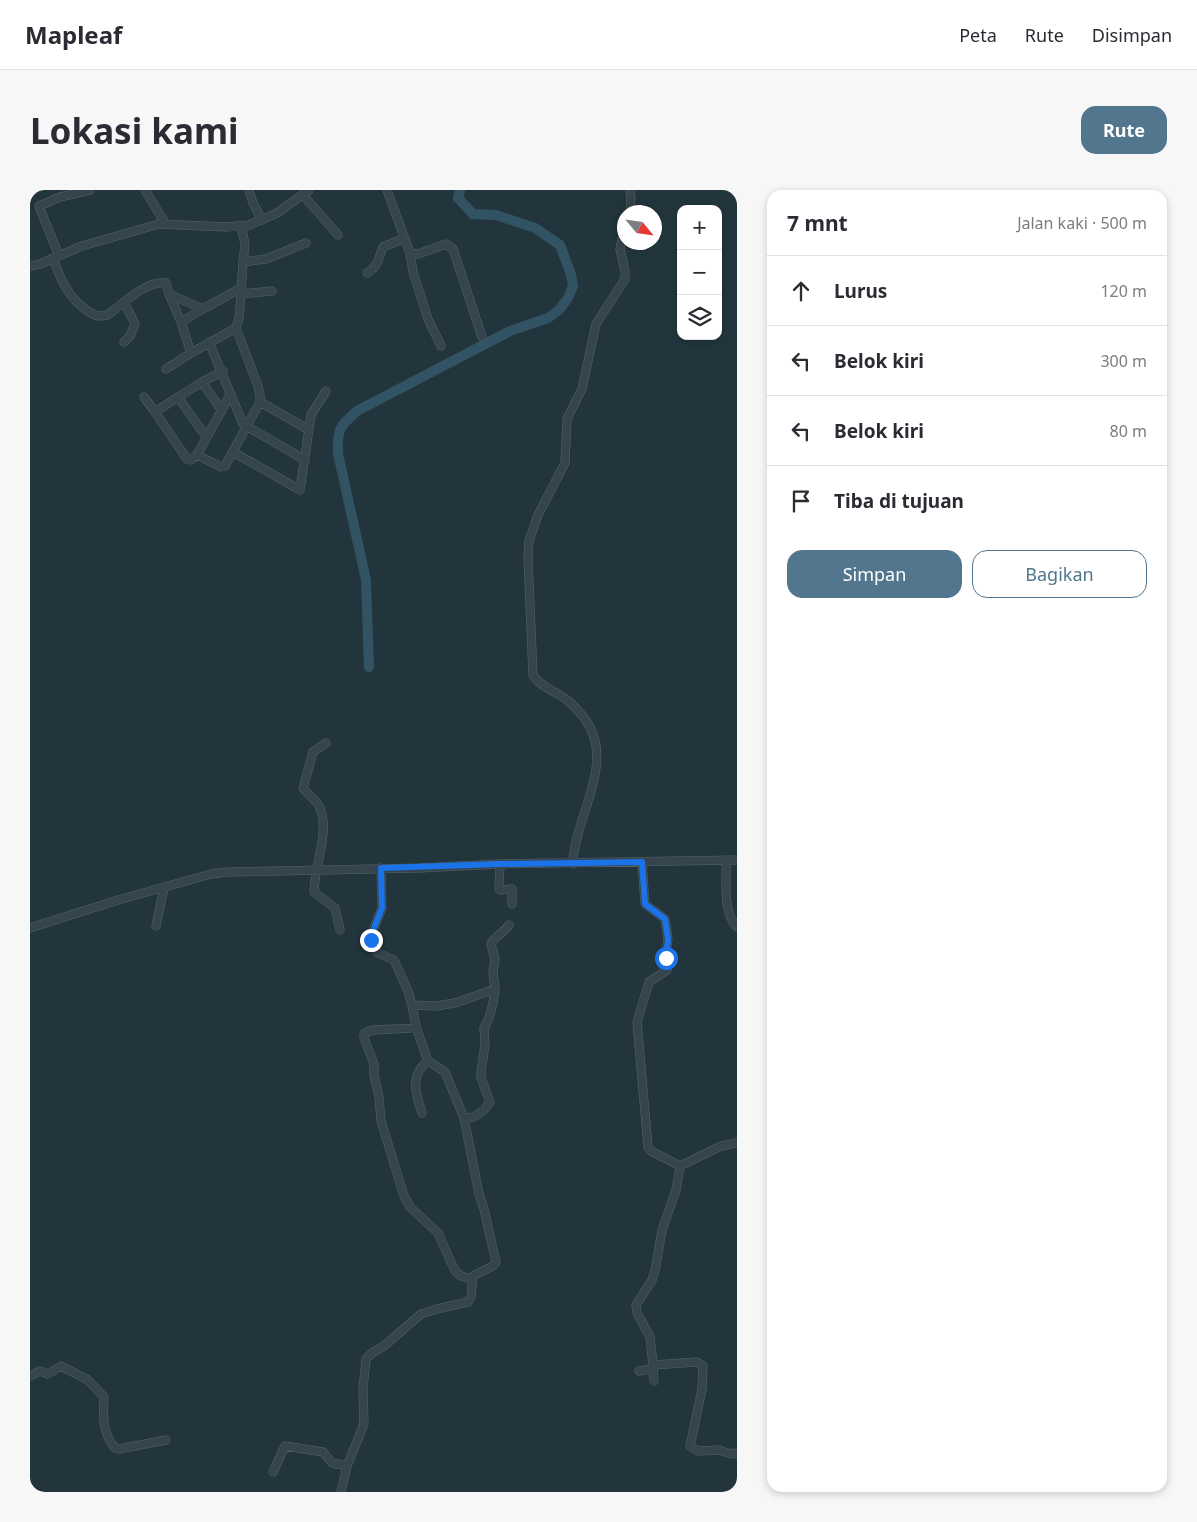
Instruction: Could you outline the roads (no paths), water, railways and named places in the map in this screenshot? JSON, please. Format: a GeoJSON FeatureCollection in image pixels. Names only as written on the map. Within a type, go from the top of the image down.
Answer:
{"type":"FeatureCollection","features":[{"type":"Feature","properties":{"kind":"street"},"geometry":{"type":"LineString","coordinates":[[90,190],[60,197],[39,206],[56,257],[61,281],[76,302],[98,316],[107,315],[151,284],[166,283],[191,353]]}},
{"type":"Feature","properties":{"kind":"street"},"geometry":{"type":"LineString","coordinates":[[145,190],[165,223]]}},
{"type":"Feature","properties":{"kind":"street"},"geometry":{"type":"LineString","coordinates":[[249,190],[262,220]]}},
{"type":"Feature","properties":{"kind":"street"},"geometry":{"type":"LineString","coordinates":[[630,190],[630,205]]}},
{"type":"Feature","properties":{"kind":"street"},"geometry":{"type":"LineString","coordinates":[[390,191],[410,253],[413,272],[432,329],[441,346]]}},
{"type":"Feature","properties":{"kind":"street"},"geometry":{"type":"LineString","coordinates":[[30,266],[108,237],[165,223],[197,226],[241,226],[277,213],[306,193],[338,235]]}},
{"type":"Feature","properties":{"kind":"street"},"geometry":{"type":"LineString","coordinates":[[166,369],[236,328],[239,320],[245,244],[241,226]]}},
{"type":"Feature","properties":{"kind":"street"},"geometry":{"type":"LineString","coordinates":[[368,273],[379,259],[383,247],[405,238]]}},
{"type":"Feature","properties":{"kind":"street"},"geometry":{"type":"LineString","coordinates":[[243,262],[266,259],[306,243]]}},
{"type":"Feature","properties":{"kind":"street"},"geometry":{"type":"LineString","coordinates":[[410,253],[418,254],[446,244],[452,247],[482,337]]}},
{"type":"Feature","properties":{"kind":"street"},"geometry":{"type":"LineString","coordinates":[[574,864],[575,840],[596,773],[596,750],[591,729],[581,714],[566,699],[546,687],[533,675],[527,548],[538,515],[565,463],[567,419],[582,389],[596,324],[624,279],[625,271],[620,250]]}},
{"type":"Feature","properties":{"kind":"street"},"geometry":{"type":"LineString","coordinates":[[181,322],[241,291],[272,292]]}},
{"type":"Feature","properties":{"kind":"street"},"geometry":{"type":"LineString","coordinates":[[169,294],[203,310]]}},
{"type":"Feature","properties":{"kind":"street"},"geometry":{"type":"LineString","coordinates":[[124,302],[135,324],[130,336],[124,342]]}},
{"type":"Feature","properties":{"kind":"street"},"geometry":{"type":"LineString","coordinates":[[197,455],[223,467],[260,402],[258,386],[236,328]]}},
{"type":"Feature","properties":{"kind":"street"},"geometry":{"type":"LineString","coordinates":[[210,342],[230,395],[245,427],[306,460]]}},
{"type":"Feature","properties":{"kind":"street"},"geometry":{"type":"LineString","coordinates":[[155,412],[222,371]]}},
{"type":"Feature","properties":{"kind":"street"},"geometry":{"type":"LineString","coordinates":[[202,382],[222,411]]}},
{"type":"Feature","properties":{"kind":"street"},"geometry":{"type":"LineString","coordinates":[[233,452],[300,490],[306,460],[311,415],[326,391]]}},
{"type":"Feature","properties":{"kind":"street"},"geometry":{"type":"LineString","coordinates":[[144,397],[187,459],[191,460],[197,455],[230,395]]}},
{"type":"Feature","properties":{"kind":"street"},"geometry":{"type":"LineString","coordinates":[[178,397],[206,437]]}},
{"type":"Feature","properties":{"kind":"street"},"geometry":{"type":"LineString","coordinates":[[260,402],[309,430]]}},
{"type":"Feature","properties":{"kind":"street"},"geometry":{"type":"LineString","coordinates":[[326,743],[313,752],[303,788],[319,806],[323,817],[314,892],[335,908],[340,930]]}},
{"type":"Feature","properties":{"kind":"street"},"geometry":{"type":"LineString","coordinates":[[726,860],[728,910],[732,921],[737,926]]}},
{"type":"Feature","properties":{"kind":"street"},"geometry":{"type":"LineString","coordinates":[[30,928],[118,900],[211,874],[228,872],[500,864],[737,860]]}},
{"type":"Feature","properties":{"kind":"street"},"geometry":{"type":"LineString","coordinates":[[642,862],[645,904],[665,919],[668,939],[666,954],[667,970],[649,982],[637,1022],[648,1147],[651,1151],[680,1166]]}},
{"type":"Feature","properties":{"kind":"street"},"geometry":{"type":"LineString","coordinates":[[500,864],[498,888],[500,890],[512,890],[512,904]]}},
{"type":"Feature","properties":{"kind":"street"},"geometry":{"type":"LineString","coordinates":[[341,1492],[347,1466],[364,1424],[363,1389],[366,1359],[421,1314],[468,1302],[471,1297],[474,1275],[494,1266],[496,1262],[479,1194],[464,1118],[455,1094],[445,1072],[428,1061],[416,1027],[412,1005],[394,960],[378,953],[371,940],[382,908],[381,868]]}},
{"type":"Feature","properties":{"kind":"street"},"geometry":{"type":"LineString","coordinates":[[156,926],[164,888]]}},
{"type":"Feature","properties":{"kind":"street"},"geometry":{"type":"LineString","coordinates":[[464,1118],[469,1119],[476,1116],[490,1102],[481,1078],[481,1071],[485,1045],[484,1028],[489,1018],[495,989],[493,973],[495,959],[491,944],[509,925]]}},
{"type":"Feature","properties":{"kind":"street"},"geometry":{"type":"LineString","coordinates":[[412,1005],[436,1006],[455,1003],[495,989]]}},
{"type":"Feature","properties":{"kind":"street"},"geometry":{"type":"LineString","coordinates":[[416,1027],[407,1030],[370,1031],[364,1034],[374,1064],[381,1121],[404,1196],[410,1207],[438,1233],[455,1271],[461,1276],[472,1279]]}},
{"type":"Feature","properties":{"kind":"street"},"geometry":{"type":"LineString","coordinates":[[422,1113],[415,1088],[415,1080],[418,1072],[428,1061]]}},
{"type":"Feature","properties":{"kind":"street"},"geometry":{"type":"LineString","coordinates":[[680,1166],[721,1146],[737,1143]]}},
{"type":"Feature","properties":{"kind":"street"},"geometry":{"type":"LineString","coordinates":[[654,1381],[650,1337],[637,1313],[636,1305],[652,1280],[655,1271],[662,1230],[676,1190],[680,1166]]}},
{"type":"Feature","properties":{"kind":"street"},"geometry":{"type":"LineString","coordinates":[[639,1371],[657,1366],[698,1362],[702,1365],[702,1390],[690,1446],[698,1451],[719,1450],[731,1454],[737,1453]]}},
{"type":"Feature","properties":{"kind":"street"},"geometry":{"type":"LineString","coordinates":[[30,1376],[40,1371],[48,1374],[61,1366],[90,1381],[104,1397],[105,1432],[116,1448],[166,1440]]}},
{"type":"Feature","properties":{"kind":"street"},"geometry":{"type":"LineString","coordinates":[[272,1472],[285,1446],[323,1452],[332,1463],[347,1466]]}},
{"type":"Feature","properties":{"kind":"waterway"},"geometry":{"type":"LineString","coordinates":[[369,667],[366,580],[338,454],[340,429],[357,411],[510,331],[548,318],[559,310],[568,298],[573,286],[560,245],[535,228],[496,215],[473,214],[458,198],[460,190]]}}]}
